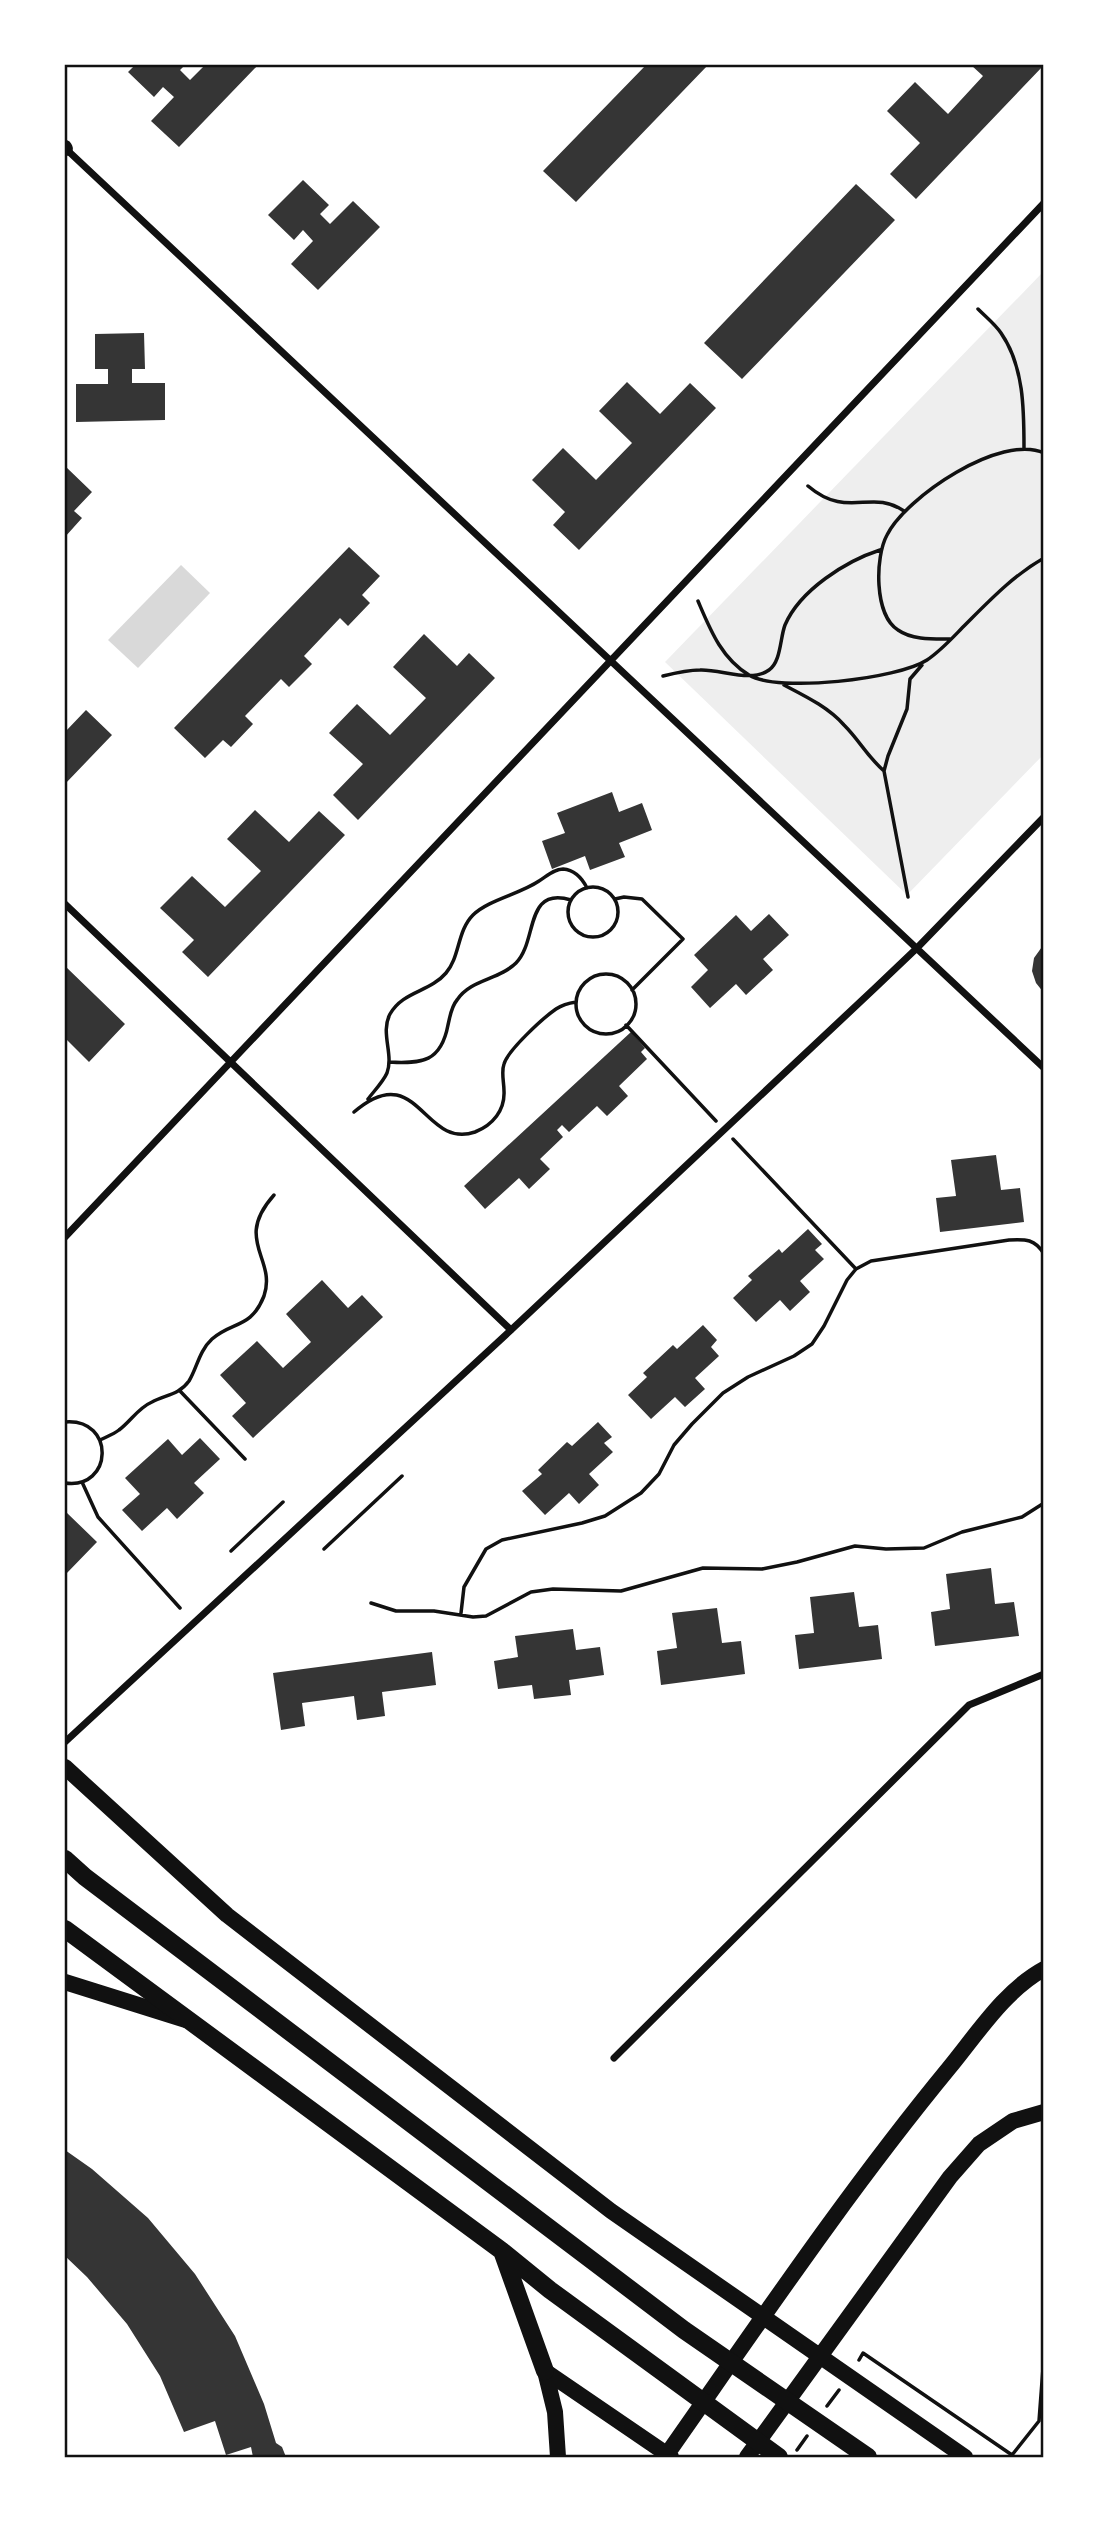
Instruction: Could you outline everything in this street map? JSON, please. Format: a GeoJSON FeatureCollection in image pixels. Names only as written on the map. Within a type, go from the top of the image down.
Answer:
{"type":"FeatureCollection","features":[{"type":"Feature","properties":{"kind":"highway"},"geometry":{"type":"LineString","coordinates":[[65,1859],[85,1877],[684,2330],[868,2457]]}},
{"type":"Feature","properties":{"kind":"highway"},"geometry":{"type":"LineString","coordinates":[[65,1929],[779,2457]]}},
{"type":"Feature","properties":{"kind":"highway"},"geometry":{"type":"LineString","coordinates":[[502,2251],[545,2371]]}},
{"type":"Feature","properties":{"kind":"main road"},"geometry":{"type":"LineString","coordinates":[[65,1768],[227,1915],[611,2211],[965,2457]]}},
{"type":"Feature","properties":{"kind":"main road"},"geometry":{"type":"LineString","coordinates":[[665,2457],[856,2186],[1005,2001],[1044,1969]]}},
{"type":"Feature","properties":{"kind":"main road"},"geometry":{"type":"LineString","coordinates":[[65,1982],[191,2022]]}},
{"type":"Feature","properties":{"kind":"main road"},"geometry":{"type":"LineString","coordinates":[[747,2457],[950,2176],[979,2144],[1013,2121],[1044,2112]]}},
{"type":"Feature","properties":{"kind":"main road"},"geometry":{"type":"LineString","coordinates":[[545,2371],[555,2412],[558,2457]]}},
{"type":"Feature","properties":{"kind":"main road"},"geometry":{"type":"LineString","coordinates":[[545,2371],[671,2457]]}},
{"type":"Feature","properties":{"kind":"street"},"geometry":{"type":"LineString","coordinates":[[65,148],[1044,1068]]}},
{"type":"Feature","properties":{"kind":"street"},"geometry":{"type":"LineString","coordinates":[[65,1237],[1044,203]]}},
{"type":"Feature","properties":{"kind":"street"},"geometry":{"type":"LineString","coordinates":[[65,1742],[511,1330],[917,948],[1044,817]]}},
{"type":"Feature","properties":{"kind":"street"},"geometry":{"type":"LineString","coordinates":[[65,904],[511,1330]]}},
{"type":"Feature","properties":{"kind":"street"},"geometry":{"type":"LineString","coordinates":[[614,2058],[969,1705],[1044,1674]]}},
{"type":"Feature","properties":{"kind":"path"},"geometry":{"type":"LineString","coordinates":[[978,309],[1001,333],[1016,367],[1023,410],[1024,447]]}},
{"type":"Feature","properties":{"kind":"path"},"geometry":{"type":"LineString","coordinates":[[951,639],[912,636],[898,630],[888,621],[881,599],[878,573],[880,550],[887,533],[904,511],[974,462],[1003,451],[1024,447],[1044,453]]}},
{"type":"Feature","properties":{"kind":"path"},"geometry":{"type":"LineString","coordinates":[[808,486],[831,501],[849,505],[884,502],[894,504],[904,511]]}},
{"type":"Feature","properties":{"kind":"path"},"geometry":{"type":"LineString","coordinates":[[750,676],[768,671],[774,665],[790,614],[814,588],[837,570],[880,550]]}},
{"type":"Feature","properties":{"kind":"path"},"geometry":{"type":"LineString","coordinates":[[908,897],[884,771],[907,709],[910,679],[924,662],[996,594],[1027,568],[1044,558]]}},
{"type":"Feature","properties":{"kind":"path"},"geometry":{"type":"LineString","coordinates":[[698,601],[717,644],[750,676]]}},
{"type":"Feature","properties":{"kind":"path"},"geometry":{"type":"LineString","coordinates":[[782,684],[858,679],[924,662]]}},
{"type":"Feature","properties":{"kind":"path"},"geometry":{"type":"LineString","coordinates":[[663,676],[702,670],[750,676],[782,684],[809,698],[838,719],[884,771]]}},
{"type":"Feature","properties":{"kind":"path"},"geometry":{"type":"LineString","coordinates":[[354,1112],[368,1099],[387,1072],[388,1017],[404,998],[437,981],[446,973],[464,927],[474,914],[529,888],[560,869],[574,872],[587,888]]}},
{"type":"Feature","properties":{"kind":"path"},"geometry":{"type":"LineString","coordinates":[[587,888],[603,889],[615,899],[618,915],[615,923],[603,935],[595,937],[579,933],[573,927],[568,912],[571,900],[579,891],[587,888]]}},
{"type":"Feature","properties":{"kind":"path"},"geometry":{"type":"LineString","coordinates":[[388,1062],[422,1062],[436,1054],[446,1038],[451,1011],[457,999],[480,980],[500,974],[514,965],[523,954],[537,909],[544,901],[552,897],[571,900]]}},
{"type":"Feature","properties":{"kind":"path"},"geometry":{"type":"LineString","coordinates":[[615,899],[642,899],[683,939],[632,990]]}},
{"type":"Feature","properties":{"kind":"path"},"geometry":{"type":"LineString","coordinates":[[600,974],[619,977],[632,990],[635,1009],[626,1025],[608,1034],[597,1033],[581,1021],[576,1002],[584,983],[600,974]]}},
{"type":"Feature","properties":{"kind":"path"},"geometry":{"type":"LineString","coordinates":[[368,1099],[398,1095],[415,1102],[434,1124],[446,1131],[472,1133],[485,1127],[496,1118],[502,1107],[505,1093],[503,1065],[508,1054],[554,1010],[576,1002]]}},
{"type":"Feature","properties":{"kind":"path"},"geometry":{"type":"LineString","coordinates":[[626,1025],[666,1069]]}},
{"type":"Feature","properties":{"kind":"path"},"geometry":{"type":"LineString","coordinates":[[100,1440],[119,1430],[142,1407],[180,1391],[212,1339],[244,1324],[256,1312],[264,1294],[266,1277],[257,1246],[257,1219],[274,1195]]}},
{"type":"Feature","properties":{"kind":"path"},"geometry":{"type":"LineString","coordinates":[[794,1202],[856,1269]]}},
{"type":"Feature","properties":{"kind":"path"},"geometry":{"type":"LineString","coordinates":[[461,1614],[464,1587],[486,1549],[502,1540],[605,1516],[641,1493],[659,1474],[674,1445],[723,1393],[812,1344],[824,1326],[846,1280],[856,1269],[871,1261],[1009,1240],[1028,1239],[1039,1245],[1044,1254]]}},
{"type":"Feature","properties":{"kind":"path"},"geometry":{"type":"LineString","coordinates":[[180,1391],[245,1459]]}},
{"type":"Feature","properties":{"kind":"path"},"geometry":{"type":"LineString","coordinates":[[65,1422],[86,1425],[100,1440],[103,1449],[102,1460],[91,1477],[82,1482],[65,1483]]}},
{"type":"Feature","properties":{"kind":"path"},"geometry":{"type":"LineString","coordinates":[[324,1549],[402,1476]]}},
{"type":"Feature","properties":{"kind":"path"},"geometry":{"type":"LineString","coordinates":[[82,1482],[98,1517],[180,1608]]}},
{"type":"Feature","properties":{"kind":"path"},"geometry":{"type":"LineString","coordinates":[[231,1551],[283,1502]]}},
{"type":"Feature","properties":{"kind":"path"},"geometry":{"type":"LineString","coordinates":[[371,1603],[397,1611],[486,1616],[531,1592],[553,1589],[621,1591],[703,1568],[762,1569],[855,1546],[923,1548],[962,1532],[1022,1517],[1044,1503]]}},
{"type":"Feature","properties":{"kind":"path"},"geometry":{"type":"LineString","coordinates":[[943,2408],[1012,2455],[1039,2421],[1044,2355]]}},
{"type":"Feature","properties":{"kind":"shaded area"},"geometry":{"type":"Polygon","coordinates":[[[1044,271],[1044,754],[907,895],[665,662],[1044,271]]]}},
{"type":"Feature","properties":{"kind":"shaded area"},"geometry":{"type":"Polygon","coordinates":[[[181,565],[210,593],[138,668],[108,640],[181,565]]]}},
{"type":"Feature","properties":{"kind":"building"},"geometry":{"type":"Polygon","coordinates":[[[135,65],[185,65],[180,70],[190,80],[205,65],[258,65],[179,147],[151,121],[174,97],[163,87],[154,97],[128,72],[135,65]]]}},
{"type":"Feature","properties":{"kind":"building"},"geometry":{"type":"Polygon","coordinates":[[[646,65],[708,65],[576,202],[543,171],[646,65]]]}},
{"type":"Feature","properties":{"kind":"building"},"geometry":{"type":"Polygon","coordinates":[[[971,65],[1044,65],[916,199],[890,174],[920,143],[887,111],[915,82],[948,114],[983,76],[971,65]]]}},
{"type":"Feature","properties":{"kind":"building"},"geometry":{"type":"Polygon","coordinates":[[[303,180],[329,205],[320,214],[330,224],[353,201],[380,227],[318,290],[291,264],[313,241],[303,230],[294,240],[268,215],[303,180]]]}},
{"type":"Feature","properties":{"kind":"building"},"geometry":{"type":"Polygon","coordinates":[[[856,184],[895,220],[742,379],[704,343],[856,184]]]}},
{"type":"Feature","properties":{"kind":"building"},"geometry":{"type":"Polygon","coordinates":[[[144,333],[145,369],[132,369],[132,383],[165,383],[165,420],[76,422],[76,384],[108,384],[108,369],[95,369],[95,334],[144,333]]]}},
{"type":"Feature","properties":{"kind":"building"},"geometry":{"type":"Polygon","coordinates":[[[627,382],[660,414],[690,383],[716,408],[579,550],[553,525],[565,512],[532,480],[563,448],[596,480],[632,443],[599,411],[627,382]]]}},
{"type":"Feature","properties":{"kind":"building"},"geometry":{"type":"Polygon","coordinates":[[[65,466],[92,492],[74,511],[82,518],[65,537],[65,466]]]}},
{"type":"Feature","properties":{"kind":"building"},"geometry":{"type":"Polygon","coordinates":[[[349,547],[380,576],[362,595],[370,603],[348,626],[340,618],[304,656],[312,664],[289,687],[281,679],[245,716],[253,724],[231,747],[223,740],[205,758],[174,728],[349,547]]]}},
{"type":"Feature","properties":{"kind":"building"},"geometry":{"type":"Polygon","coordinates":[[[424,634],[457,666],[469,653],[495,678],[358,820],[333,795],[363,764],[329,733],[357,704],[390,735],[426,698],[393,667],[424,634]]]}},
{"type":"Feature","properties":{"kind":"building"},"geometry":{"type":"Polygon","coordinates":[[[86,710],[112,735],[65,784],[65,732],[86,710]]]}},
{"type":"Feature","properties":{"kind":"building"},"geometry":{"type":"Polygon","coordinates":[[[612,792],[619,812],[642,803],[652,830],[619,843],[625,857],[590,870],[585,856],[552,869],[542,841],[565,833],[557,813],[612,792]]]}},
{"type":"Feature","properties":{"kind":"building"},"geometry":{"type":"Polygon","coordinates":[[[255,810],[289,842],[319,811],[345,835],[208,977],[182,952],[194,940],[160,908],[192,876],[225,907],[261,871],[227,839],[255,810]]]}},
{"type":"Feature","properties":{"kind":"building"},"geometry":{"type":"Polygon","coordinates":[[[769,914],[789,935],[763,959],[773,970],[746,995],[736,984],[710,1008],[691,987],[708,970],[694,955],[736,915],[751,931],[769,914]]]}},
{"type":"Feature","properties":{"kind":"building"},"geometry":{"type":"Polygon","coordinates":[[[1044,944],[1044,993],[1036,983],[1032,971],[1034,958],[1044,944]]]}},
{"type":"Feature","properties":{"kind":"building"},"geometry":{"type":"Polygon","coordinates":[[[65,966],[125,1024],[89,1062],[65,1038],[65,966]]]}},
{"type":"Feature","properties":{"kind":"building"},"geometry":{"type":"Polygon","coordinates":[[[631,1032],[645,1048],[641,1052],[647,1059],[619,1086],[628,1096],[607,1116],[597,1106],[569,1132],[562,1125],[557,1130],[563,1137],[540,1159],[550,1169],[529,1189],[519,1178],[485,1209],[464,1186],[631,1032]]]}},
{"type":"Feature","properties":{"kind":"building"},"geometry":{"type":"Polygon","coordinates":[[[996,1155],[1001,1190],[1020,1188],[1024,1222],[940,1232],[936,1198],[956,1196],[951,1160],[996,1155]]]}},
{"type":"Feature","properties":{"kind":"building"},"geometry":{"type":"Polygon","coordinates":[[[808,1229],[822,1244],[815,1250],[824,1259],[800,1281],[810,1292],[790,1311],[780,1300],[756,1322],[733,1298],[752,1280],[748,1276],[779,1249],[782,1253],[808,1229]]]}},
{"type":"Feature","properties":{"kind":"building"},"geometry":{"type":"Polygon","coordinates":[[[322,1280],[348,1308],[362,1295],[383,1317],[253,1438],[232,1416],[246,1403],[220,1375],[257,1341],[283,1368],[311,1342],[286,1314],[322,1280]]]}},
{"type":"Feature","properties":{"kind":"building"},"geometry":{"type":"Polygon","coordinates":[[[703,1325],[717,1340],[711,1347],[719,1356],[695,1378],[705,1389],[685,1407],[675,1397],[651,1419],[628,1395],[647,1377],[643,1373],[673,1345],[677,1349],[703,1325]]]}},
{"type":"Feature","properties":{"kind":"building"},"geometry":{"type":"Polygon","coordinates":[[[598,1422],[612,1437],[604,1443],[613,1452],[589,1474],[599,1485],[579,1504],[569,1493],[545,1515],[522,1491],[542,1474],[538,1470],[567,1442],[572,1446],[598,1422]]]}},
{"type":"Feature","properties":{"kind":"building"},"geometry":{"type":"Polygon","coordinates":[[[200,1438],[220,1459],[194,1483],[204,1493],[177,1519],[167,1508],[142,1531],[122,1510],[140,1494],[125,1478],[168,1439],[182,1455],[200,1438]]]}},
{"type":"Feature","properties":{"kind":"building"},"geometry":{"type":"Polygon","coordinates":[[[65,1511],[97,1542],[65,1575],[65,1511]]]}},
{"type":"Feature","properties":{"kind":"building"},"geometry":{"type":"Polygon","coordinates":[[[991,1568],[995,1604],[1014,1602],[1019,1636],[935,1646],[931,1612],[950,1609],[946,1574],[991,1568]]]}},
{"type":"Feature","properties":{"kind":"building"},"geometry":{"type":"Polygon","coordinates":[[[854,1592],[859,1627],[878,1625],[882,1659],[799,1669],[795,1635],[814,1633],[810,1597],[854,1592]]]}},
{"type":"Feature","properties":{"kind":"building"},"geometry":{"type":"Polygon","coordinates":[[[717,1608],[722,1643],[741,1641],[745,1674],[661,1685],[657,1651],[677,1648],[672,1613],[717,1608]]]}},
{"type":"Feature","properties":{"kind":"building"},"geometry":{"type":"Polygon","coordinates":[[[573,1629],[576,1650],[600,1647],[604,1675],[569,1680],[571,1695],[534,1699],[532,1685],[498,1689],[494,1661],[518,1657],[515,1636],[573,1629]]]}},
{"type":"Feature","properties":{"kind":"building"},"geometry":{"type":"Polygon","coordinates":[[[432,1652],[436,1685],[382,1692],[385,1716],[357,1720],[354,1696],[302,1703],[305,1726],[281,1730],[273,1673],[432,1652]]]}},
{"type":"Feature","properties":{"kind":"building"},"geometry":{"type":"Polygon","coordinates":[[[65,2150],[92,2169],[148,2218],[195,2274],[235,2336],[264,2404],[276,2443],[282,2447],[286,2457],[253,2457],[251,2447],[226,2455],[215,2421],[184,2432],[160,2376],[127,2324],[87,2277],[65,2256],[65,2150]]]}}]}
